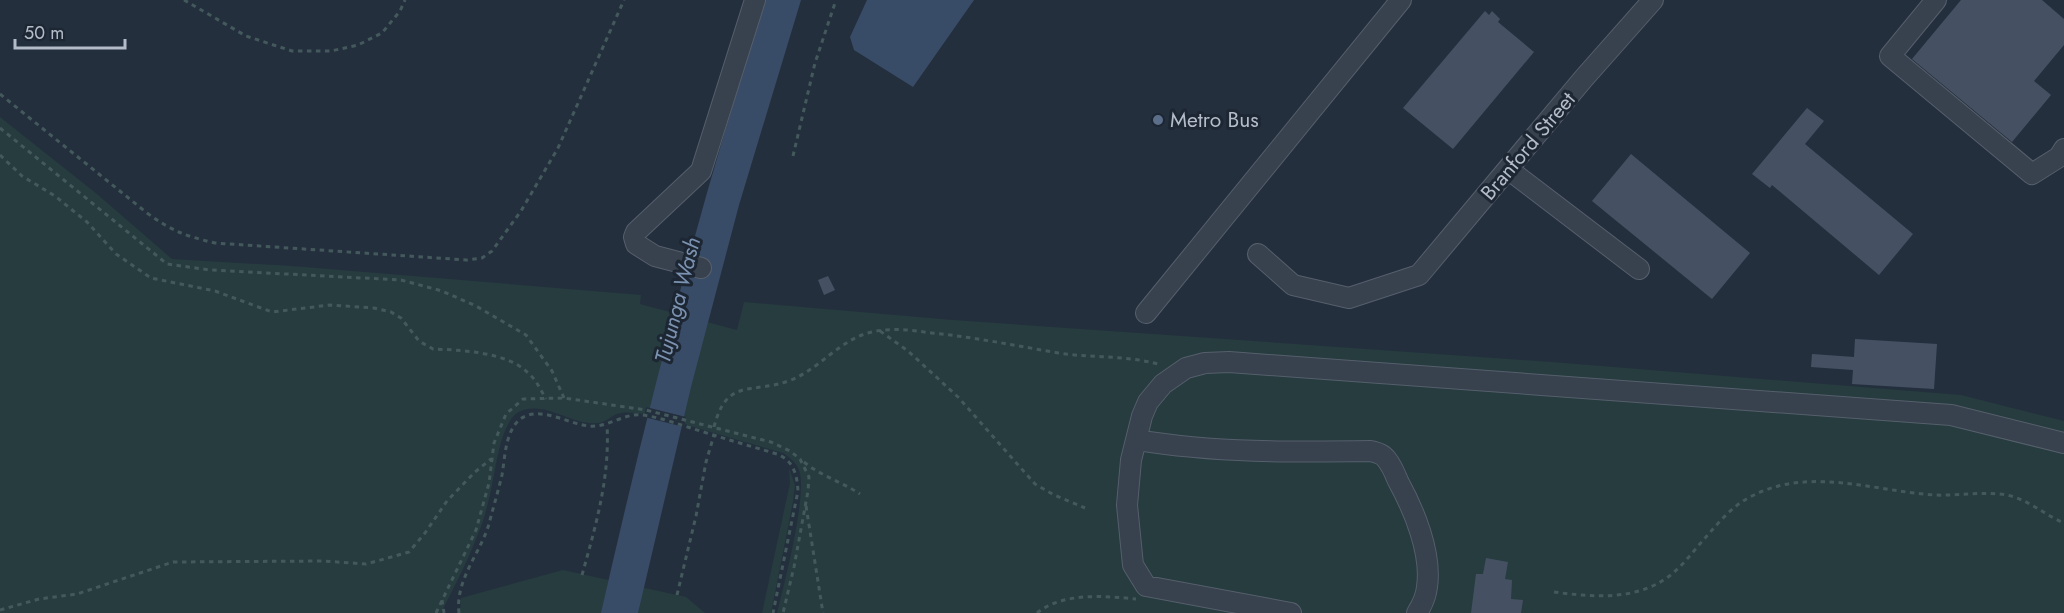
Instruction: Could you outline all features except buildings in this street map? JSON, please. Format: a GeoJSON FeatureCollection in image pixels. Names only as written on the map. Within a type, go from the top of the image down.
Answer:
{"type":"FeatureCollection","features":[{"type":"Feature","properties":{"kind":"street"},"geometry":{"type":"LineString","coordinates":[[701,268],[655,256],[636,244],[634,237],[636,232],[701,171],[755,0]]}},
{"type":"Feature","properties":{"kind":"street"},"geometry":{"type":"LineString","coordinates":[[1146,313],[1401,0]]}},
{"type":"Feature","properties":{"kind":"street","name":"Branford Street"},"geometry":{"type":"LineString","coordinates":[[1258,255],[1293,285],[1349,298],[1419,275],[1653,0]]}},
{"type":"Feature","properties":{"kind":"street"},"geometry":{"type":"LineString","coordinates":[[1936,0],[1890,56],[2031,174],[2059,157],[2064,149]]}},
{"type":"Feature","properties":{"kind":"street"},"geometry":{"type":"LineString","coordinates":[[1508,169],[1639,269]]}},
{"type":"Feature","properties":{"kind":"street"},"geometry":{"type":"LineString","coordinates":[[1291,613],[1146,586],[1133,565],[1127,505],[1131,460],[1142,416],[1148,402],[1163,384],[1186,368],[1205,363],[1229,362],[1951,415],[2064,443]]}},
{"type":"Feature","properties":{"kind":"street"},"geometry":{"type":"LineString","coordinates":[[1137,441],[1261,452],[1371,451],[1381,454],[1388,460],[1411,504],[1421,536],[1427,586],[1422,606],[1417,613]]}},
{"type":"Feature","properties":{"kind":"path"},"geometry":{"type":"LineString","coordinates":[[184,0],[246,36],[292,51],[321,51],[358,45],[382,33],[400,11],[405,0]]}},
{"type":"Feature","properties":{"kind":"path"},"geometry":{"type":"LineString","coordinates":[[0,94],[147,213],[184,236],[226,243],[467,260],[482,258],[492,251],[521,211],[558,148],[624,0]]}},
{"type":"Feature","properties":{"kind":"path"},"geometry":{"type":"LineString","coordinates":[[793,156],[815,63],[836,0]]}},
{"type":"Feature","properties":{"kind":"path"},"geometry":{"type":"LineString","coordinates":[[0,128],[167,264],[210,270],[401,280],[442,291],[476,306],[526,335],[552,371],[564,398]]}},
{"type":"Feature","properties":{"kind":"path"},"geometry":{"type":"LineString","coordinates":[[0,155],[22,176],[55,196],[87,222],[116,254],[151,278],[215,291],[272,312],[330,305],[374,308],[390,312],[401,318],[425,346],[433,349],[494,356],[525,369],[537,383],[546,399]]}},
{"type":"Feature","properties":{"kind":"path"},"geometry":{"type":"LineString","coordinates":[[714,427],[722,403],[740,390],[778,385],[793,380],[856,338],[878,330],[896,329],[994,340],[1054,353],[1126,357],[1161,365],[1178,374]]}},
{"type":"Feature","properties":{"kind":"path"},"geometry":{"type":"LineString","coordinates":[[878,330],[908,351],[958,397],[1035,484],[1085,508]]}},
{"type":"Feature","properties":{"kind":"path"},"geometry":{"type":"LineString","coordinates":[[436,613],[476,530],[489,483],[494,443],[506,414],[523,399],[564,398],[646,411],[771,442],[790,451],[820,474],[850,487],[860,495]]}},
{"type":"Feature","properties":{"kind":"path"},"geometry":{"type":"LineString","coordinates":[[459,613],[461,587],[488,526],[508,442],[514,426],[529,414],[543,414],[592,427],[608,425],[629,416],[644,415],[684,425],[782,456],[789,461],[797,476],[798,491],[773,613]]}},
{"type":"Feature","properties":{"kind":"path"},"geometry":{"type":"LineString","coordinates":[[684,425],[694,423]]}},
{"type":"Feature","properties":{"kind":"path"},"geometry":{"type":"LineString","coordinates":[[582,575],[603,495],[608,425]]}},
{"type":"Feature","properties":{"kind":"path"},"geometry":{"type":"LineString","coordinates":[[677,596],[714,435]]}},
{"type":"Feature","properties":{"kind":"path"},"geometry":{"type":"LineString","coordinates":[[0,610],[39,599],[76,594],[173,562],[323,561],[366,564],[409,552],[447,501],[492,458]]}},
{"type":"Feature","properties":{"kind":"path"},"geometry":{"type":"LineString","coordinates":[[783,613],[794,567],[809,477],[800,459]]}},
{"type":"Feature","properties":{"kind":"path"},"geometry":{"type":"LineString","coordinates":[[1554,592],[1621,595],[1653,586],[1669,576],[1734,508],[1761,491],[1791,483],[1849,483],[1933,495],[2007,495],[2020,499],[2064,523]]}},
{"type":"Feature","properties":{"kind":"path"},"geometry":{"type":"LineString","coordinates":[[806,504],[823,613]]}},
{"type":"Feature","properties":{"kind":"path"},"geometry":{"type":"LineString","coordinates":[[1037,613],[1058,602],[1081,598],[1137,599]]}},
{"type":"Feature","properties":{"kind":"path"},"geometry":{"type":"LineString","coordinates":[[442,600],[444,613]]}},
{"type":"Feature","properties":{"kind":"green space"},"geometry":{"type":"Polygon","coordinates":[[[0,117],[97,194],[172,259],[292,266],[641,295],[640,304],[737,330],[744,302],[953,320],[1552,362],[1961,395],[2064,421],[2064,613],[777,613],[794,540],[800,498],[799,470],[790,458],[783,453],[685,424],[684,427],[644,417],[644,414],[620,413],[602,422],[587,423],[550,411],[531,409],[521,411],[508,425],[499,450],[486,512],[465,564],[441,613],[0,613],[0,117]]]}},
{"type":"Feature","properties":{"kind":"green space"},"geometry":{"type":"Polygon","coordinates":[[[789,468],[795,485],[793,502],[771,613],[762,613],[790,483],[789,468]]]}},
{"type":"Feature","properties":{"kind":"green space"},"geometry":{"type":"Polygon","coordinates":[[[563,570],[686,597],[705,613],[460,613],[461,598],[563,570]]]}},
{"type":"Feature","properties":{"kind":"water"},"geometry":{"type":"Polygon","coordinates":[[[766,0],[801,0],[739,205],[691,387],[638,613],[601,613],[676,305],[719,152],[766,0]]]}},
{"type":"Feature","properties":{"kind":"water"},"geometry":{"type":"Polygon","coordinates":[[[867,0],[974,0],[913,87],[854,50],[850,37],[867,0]]]}},
{"type":"Feature","properties":{"kind":"pier"},"geometry":{"type":"Polygon","coordinates":[[[646,407],[686,417],[684,427],[644,417],[646,407]]]}},
{"type":"Feature","properties":{"kind":"place","name":"Metro Bus"},"geometry":{"type":"Point","coordinates":[1158,120]}},
{"type":"Feature","properties":{"kind":"water label","name":"Tujunga Wash"},"geometry":{"type":"Point","coordinates":[677,300]}}]}
